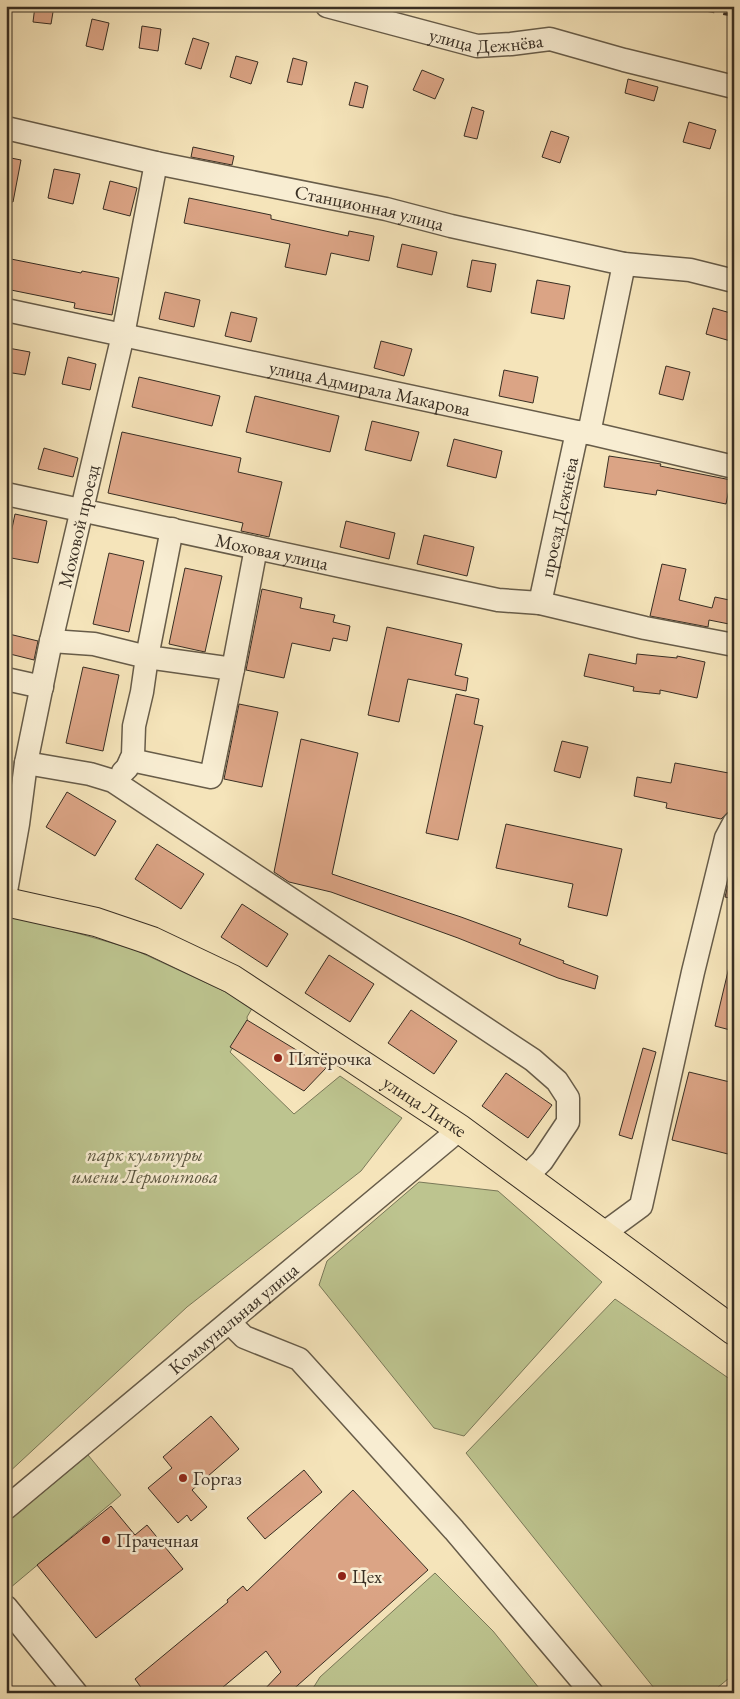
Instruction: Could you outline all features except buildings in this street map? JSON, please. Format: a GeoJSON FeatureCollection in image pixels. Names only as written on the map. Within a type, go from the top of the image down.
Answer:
{"type":"FeatureCollection","features":[{"type":"Feature","properties":{"kind":"main road","name":"улица Литке"},"geometry":{"type":"LineString","coordinates":[[6,902],[96,922],[152,941],[232,979],[460,1129],[734,1331]]}},
{"type":"Feature","properties":{"kind":"street","name":"улица Дежнёва"},"geometry":{"type":"LineString","coordinates":[[327,6],[477,46],[550,39],[624,60],[734,86]]}},
{"type":"Feature","properties":{"kind":"street","name":"Станционная улица"},"geometry":{"type":"LineString","coordinates":[[6,128],[156,163],[376,207],[451,226],[624,264],[690,270],[734,281]]}},
{"type":"Feature","properties":{"kind":"street","name":"Моховой проезд"},"geometry":{"type":"LineString","coordinates":[[6,891],[18,824],[26,762],[50,640],[123,335],[156,163]]}},
{"type":"Feature","properties":{"kind":"street","name":"проезд Дежнёва"},"geometry":{"type":"LineString","coordinates":[[540,603],[624,264]]}},
{"type":"Feature","properties":{"kind":"street","name":"улица Адмирала Макарова"},"geometry":{"type":"LineString","coordinates":[[6,310],[734,467]]}},
{"type":"Feature","properties":{"kind":"street","name":"Моховая улица"},"geometry":{"type":"LineString","coordinates":[[6,494],[498,600],[540,603],[645,628],[734,645]]}},
{"type":"Feature","properties":{"kind":"street"},"geometry":{"type":"LineString","coordinates":[[112,781],[127,768],[134,755],[134,726],[172,529]]}},
{"type":"Feature","properties":{"kind":"street"},"geometry":{"type":"LineString","coordinates":[[131,760],[211,777],[256,548]]}},
{"type":"Feature","properties":{"kind":"street"},"geometry":{"type":"LineString","coordinates":[[50,640],[94,644],[147,657],[233,669]]}},
{"type":"Feature","properties":{"kind":"street"},"geometry":{"type":"LineString","coordinates":[[6,679],[42,688]]}},
{"type":"Feature","properties":{"kind":"street"},"geometry":{"type":"LineString","coordinates":[[26,762],[90,774],[112,781],[533,1060],[558,1081],[568,1098],[568,1122],[542,1161],[526,1177]]}},
{"type":"Feature","properties":{"kind":"street"},"geometry":{"type":"LineString","coordinates":[[600,1232],[611,1228],[641,1206],[726,838],[734,823]]}},
{"type":"Feature","properties":{"kind":"street","name":"Коммунальная улица"},"geometry":{"type":"LineString","coordinates":[[6,1508],[460,1129]]}},
{"type":"Feature","properties":{"kind":"street"},"geometry":{"type":"LineString","coordinates":[[229,1322],[244,1337],[299,1359],[454,1530],[592,1693]]}},
{"type":"Feature","properties":{"kind":"street"},"geometry":{"type":"LineString","coordinates":[[6,1607],[76,1693]]}},
{"type":"Feature","properties":{"kind":"green space","name":"парк культуры имени Лермонтова"},"geometry":{"type":"Polygon","coordinates":[[[6,916],[49,925],[133,949],[254,1005],[247,1017],[248,1025],[230,1052],[294,1114],[340,1076],[402,1118],[361,1171],[187,1307],[6,1475],[6,916]]]}},
{"type":"Feature","properties":{"kind":"green space"},"geometry":{"type":"Polygon","coordinates":[[[419,1182],[498,1191],[602,1282],[464,1436],[434,1428],[319,1285],[327,1261],[419,1182]]]}},
{"type":"Feature","properties":{"kind":"green space"},"geometry":{"type":"Polygon","coordinates":[[[615,1299],[734,1382],[734,1674],[711,1693],[658,1693],[466,1453],[615,1299]]]}},
{"type":"Feature","properties":{"kind":"green space"},"geometry":{"type":"Polygon","coordinates":[[[88,1455],[121,1495],[10,1588],[6,1583],[6,1523],[88,1455]]]}},
{"type":"Feature","properties":{"kind":"green space"},"geometry":{"type":"Polygon","coordinates":[[[435,1573],[493,1631],[543,1693],[310,1693],[320,1677],[435,1573]]]}},
{"type":"Feature","properties":{"kind":"railway"},"geometry":{"type":"LineString","coordinates":[[688,6],[734,15]]}},
{"type":"Feature","properties":{"kind":"place","name":"Пятёрочка"},"geometry":{"type":"Point","coordinates":[278,1058]}},
{"type":"Feature","properties":{"kind":"place","name":"Горгаз"},"geometry":{"type":"Point","coordinates":[183,1478]}},
{"type":"Feature","properties":{"kind":"place","name":"Прачечная"},"geometry":{"type":"Point","coordinates":[106,1540]}},
{"type":"Feature","properties":{"kind":"place","name":"Цех"},"geometry":{"type":"Point","coordinates":[342,1576]}}]}
